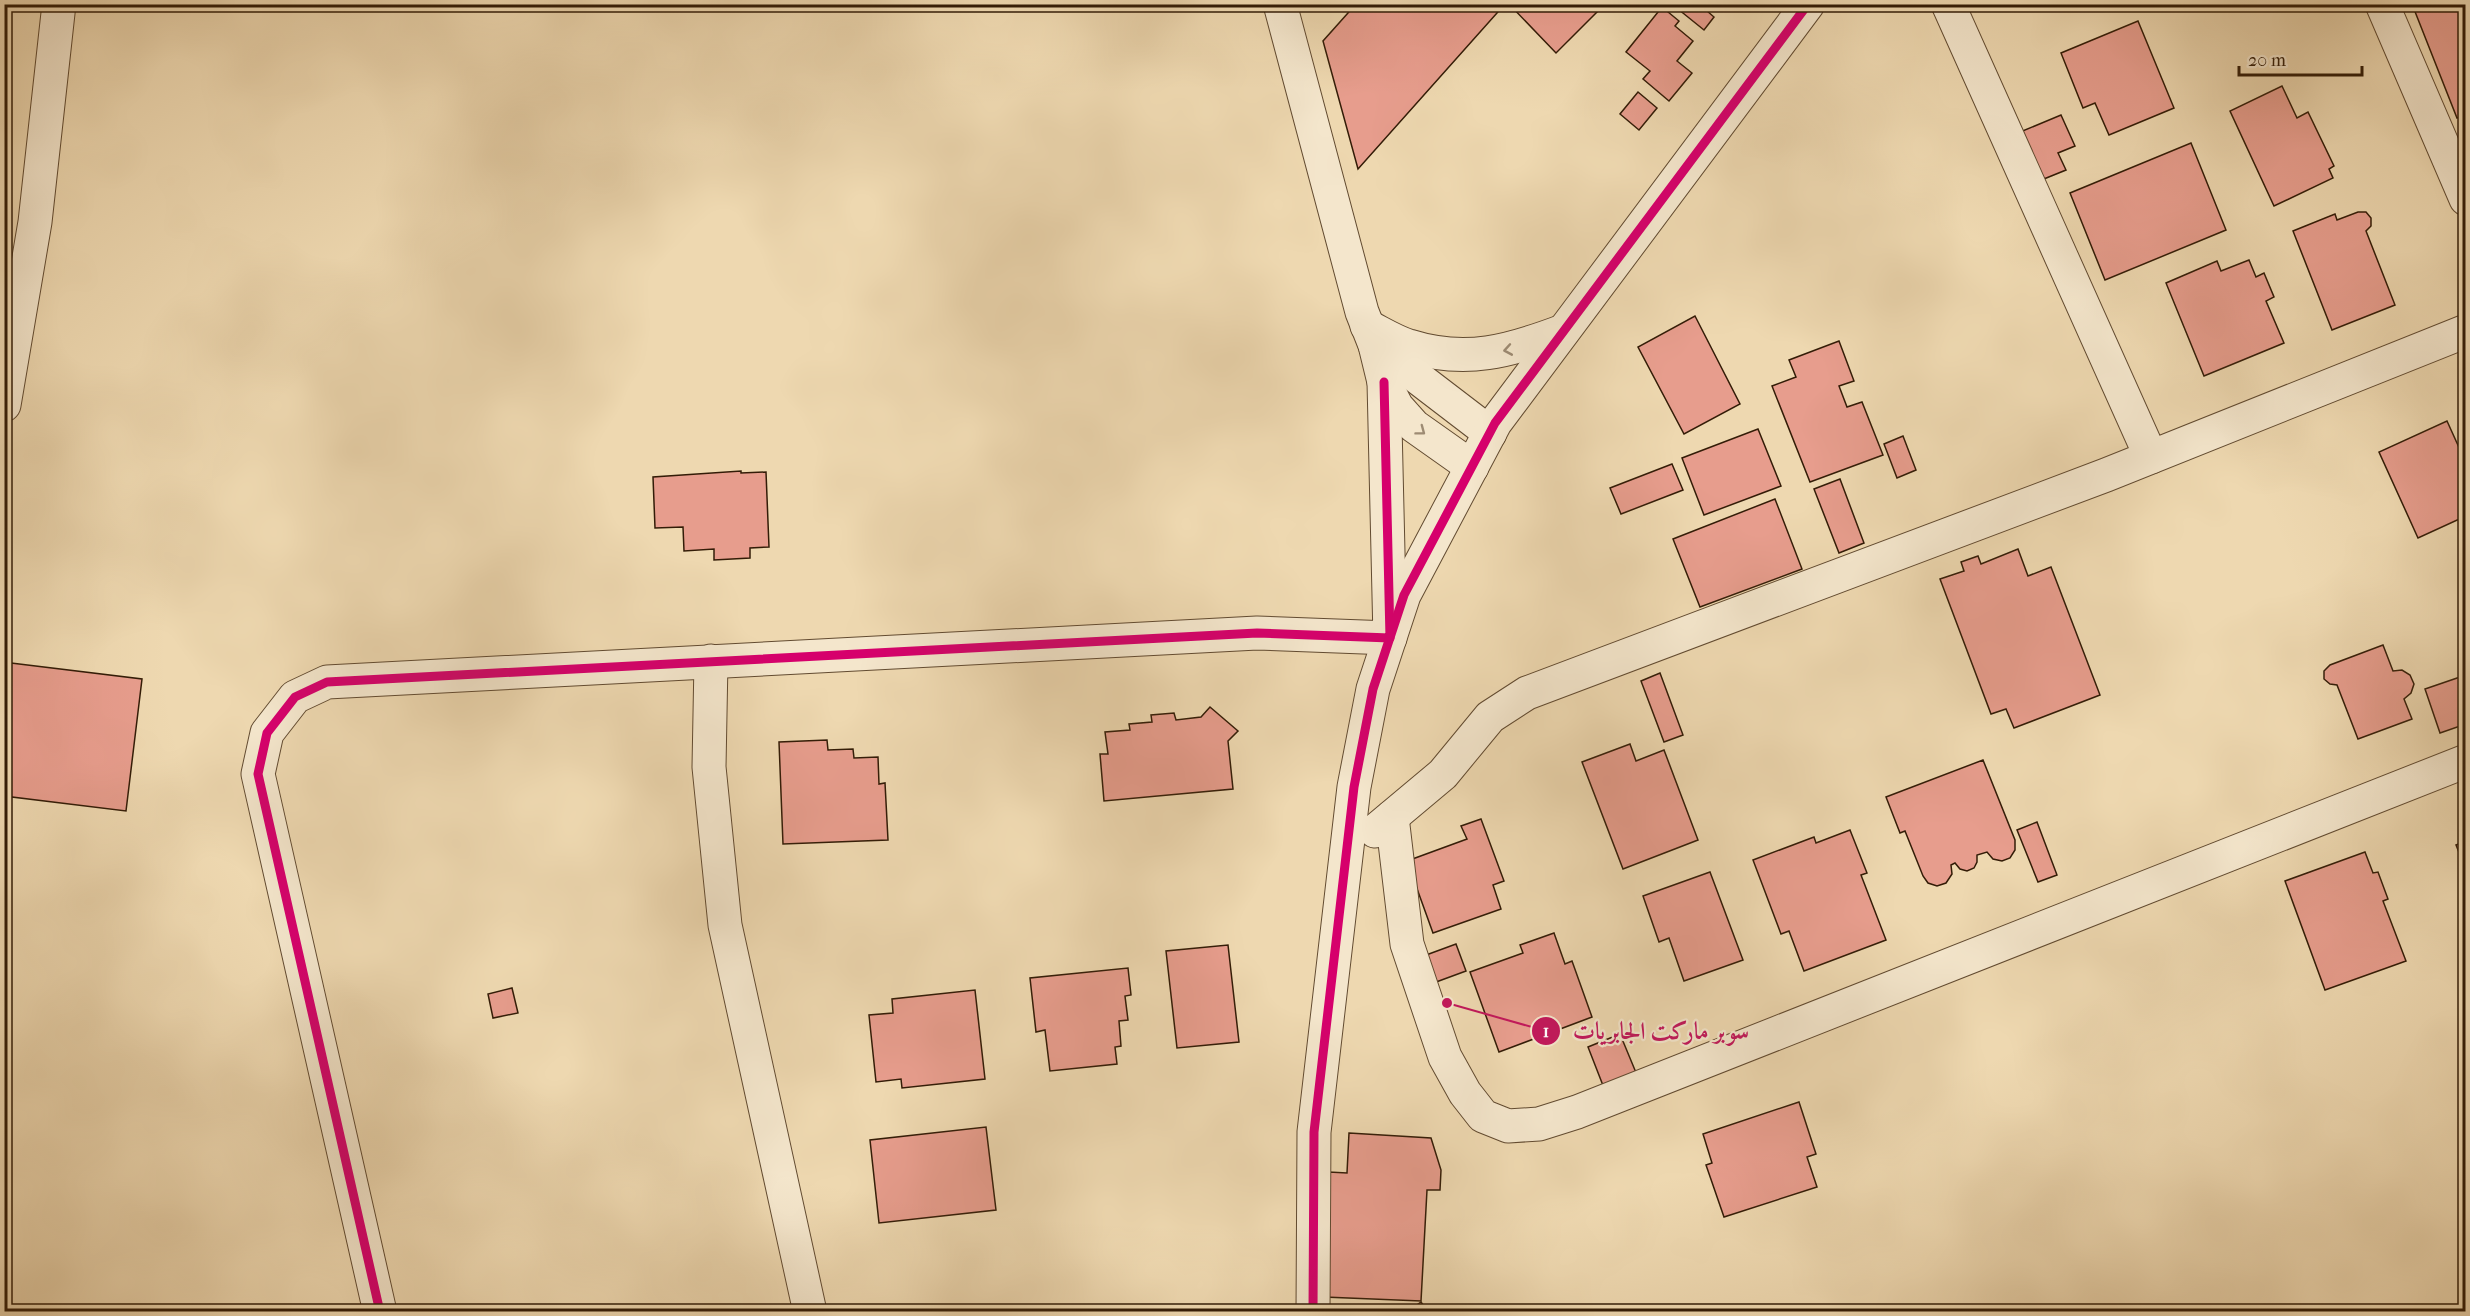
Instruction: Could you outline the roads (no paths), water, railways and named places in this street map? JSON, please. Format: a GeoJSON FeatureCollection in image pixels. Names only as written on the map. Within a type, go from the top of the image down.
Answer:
{"type":"FeatureCollection","features":[{"type":"Feature","properties":{"kind":"street"},"geometry":{"type":"LineString","coordinates":[[4,405],[35,222],[58,4]]}},
{"type":"Feature","properties":{"kind":"street"},"geometry":{"type":"LineString","coordinates":[[1280,4],[1384,382],[1397,407],[1414,426],[1472,467]]}},
{"type":"Feature","properties":{"kind":"street"},"geometry":{"type":"LineString","coordinates":[[1313,1311],[1314,1132],[1354,787],[1373,689],[1404,595],[1490,433],[1563,331],[1808,4]]}},
{"type":"Feature","properties":{"kind":"street"},"geometry":{"type":"LineString","coordinates":[[1948,4],[2151,457]]}},
{"type":"Feature","properties":{"kind":"street"},"geometry":{"type":"LineString","coordinates":[[2382,4],[2466,199]]}},
{"type":"Feature","properties":{"kind":"street"},"geometry":{"type":"LineString","coordinates":[[1371,336],[1442,353],[1479,354],[1515,349],[1563,331]]}},
{"type":"Feature","properties":{"kind":"street"},"geometry":{"type":"LineString","coordinates":[[1346,855],[1443,774],[1490,717],[1527,693],[2151,457],[2466,331]]}},
{"type":"Feature","properties":{"kind":"street"},"geometry":{"type":"LineString","coordinates":[[1371,336],[1490,433]]}},
{"type":"Feature","properties":{"kind":"street"},"geometry":{"type":"LineString","coordinates":[[1384,382],[1390,638]]}},
{"type":"Feature","properties":{"kind":"street"},"geometry":{"type":"LineString","coordinates":[[380,1311],[258,774],[267,733],[295,697],[327,682],[1257,633],[1390,638]]}},
{"type":"Feature","properties":{"kind":"street"},"geometry":{"type":"LineString","coordinates":[[711,662],[709,767],[725,925],[810,1311]]}},
{"type":"Feature","properties":{"kind":"street"},"geometry":{"type":"LineString","coordinates":[[1392,817],[1407,944],[1445,1057],[1465,1093],[1483,1116],[1508,1126],[1539,1124],[1577,1113],[2466,761]]}},
{"type":"Feature","properties":{"kind":"place","name":"سوبر ماركت الجابريات"},"geometry":{"type":"Point","coordinates":[1447,1003]}}]}
